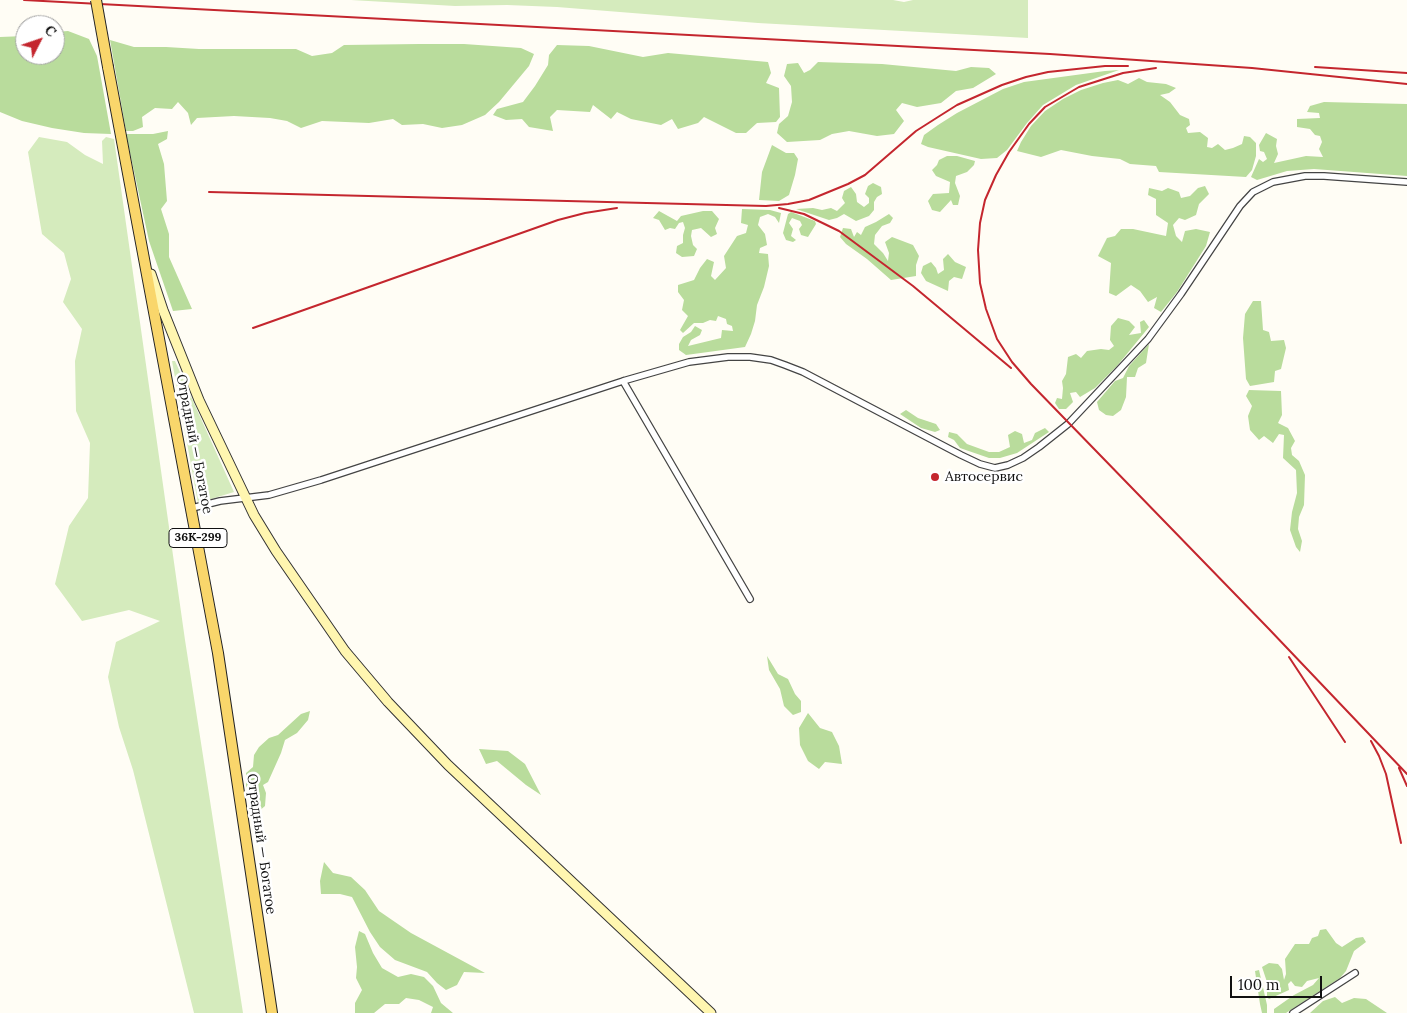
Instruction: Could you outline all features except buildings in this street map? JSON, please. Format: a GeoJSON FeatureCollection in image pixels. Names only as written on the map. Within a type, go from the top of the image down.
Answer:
{"type":"FeatureCollection","features":[{"type":"Feature","properties":{"kind":"main road","name":"Отрадный — Богатое"},"geometry":{"type":"LineString","coordinates":[[96,0],[218,653],[272,1013]]}},
{"type":"Feature","properties":{"kind":"street"},"geometry":{"type":"LineString","coordinates":[[192,508],[220,501],[269,495],[321,480],[623,381],[689,362],[708,359],[750,357],[771,360],[803,372],[980,464],[995,468],[1008,465],[1023,458],[1068,424],[1148,339],[1181,294],[1240,206],[1253,192],[1273,182],[1305,176],[1407,182]]}},
{"type":"Feature","properties":{"kind":"street"},"geometry":{"type":"LineString","coordinates":[[144,255],[163,310],[196,391],[245,498],[276,551],[346,651],[388,702],[448,765],[711,1013]]}},
{"type":"Feature","properties":{"kind":"street"},"geometry":{"type":"LineString","coordinates":[[623,381],[750,599]]}},
{"type":"Feature","properties":{"kind":"street"},"geometry":{"type":"LineString","coordinates":[[1293,1013],[1355,973]]}},
{"type":"Feature","properties":{"kind":"green space"},"geometry":{"type":"Polygon","coordinates":[[[351,0],[893,0],[904,2],[913,0],[1028,0],[1028,38],[758,23],[557,7],[507,5],[455,6],[351,0]]]}},
{"type":"Feature","properties":{"kind":"green space"},"geometry":{"type":"Polygon","coordinates":[[[65,31],[89,39],[97,56],[111,134],[84,133],[52,128],[22,121],[0,112],[0,37],[15,36],[15,65],[65,65],[65,31]]]}},
{"type":"Feature","properties":{"kind":"green space"},"geometry":{"type":"Polygon","coordinates":[[[110,40],[134,47],[296,49],[312,56],[332,53],[344,45],[419,44],[464,44],[521,48],[534,54],[529,66],[499,102],[485,115],[462,125],[442,128],[423,124],[402,125],[393,119],[369,123],[322,121],[301,128],[287,121],[234,116],[197,118],[191,125],[188,113],[178,102],[172,109],[155,108],[142,117],[143,127],[133,131],[126,131],[110,40]]]}},
{"type":"Feature","properties":{"kind":"green space"},"geometry":{"type":"Polygon","coordinates":[[[557,45],[589,46],[643,57],[668,53],[768,62],[771,73],[766,83],[779,88],[780,117],[776,122],[757,123],[746,133],[736,133],[704,117],[698,123],[678,129],[672,119],[661,125],[631,119],[617,112],[611,119],[593,105],[590,112],[557,110],[550,117],[553,131],[529,127],[522,119],[506,120],[493,115],[497,109],[523,102],[548,65],[549,55],[557,45]]]}},
{"type":"Feature","properties":{"kind":"green space"},"geometry":{"type":"Polygon","coordinates":[[[818,62],[882,64],[956,71],[971,67],[989,68],[996,74],[973,88],[956,91],[941,103],[917,107],[902,103],[896,110],[904,121],[894,134],[877,136],[849,131],[832,134],[820,140],[787,142],[777,133],[779,124],[788,116],[792,102],[791,86],[784,76],[787,64],[798,63],[804,73],[818,62]]]}},
{"type":"Feature","properties":{"kind":"green space"},"geometry":{"type":"Polygon","coordinates":[[[1119,70],[1076,85],[1043,105],[1007,150],[997,158],[981,159],[921,144],[924,135],[938,125],[1003,89],[1024,82],[1119,70]]]}},
{"type":"Feature","properties":{"kind":"green space"},"geometry":{"type":"Polygon","coordinates":[[[1139,78],[1147,82],[1166,84],[1176,88],[1169,93],[1160,95],[1170,102],[1180,115],[1189,119],[1190,125],[1186,128],[1188,133],[1200,132],[1208,138],[1207,147],[1212,148],[1218,144],[1225,150],[1242,144],[1244,136],[1250,137],[1256,143],[1256,156],[1252,170],[1246,177],[1159,172],[1156,166],[1130,164],[1120,159],[1061,150],[1041,157],[1017,151],[1031,126],[1045,111],[1063,99],[1081,90],[1103,83],[1118,80],[1128,84],[1139,78]]]}},
{"type":"Feature","properties":{"kind":"green space"},"geometry":{"type":"Polygon","coordinates":[[[1324,102],[1407,104],[1407,176],[1314,169],[1287,171],[1257,180],[1251,177],[1259,159],[1263,162],[1267,159],[1264,152],[1260,151],[1259,145],[1266,133],[1277,139],[1278,154],[1274,163],[1306,156],[1323,157],[1319,149],[1322,142],[1320,136],[1315,135],[1310,129],[1297,127],[1297,119],[1320,118],[1319,113],[1307,112],[1310,106],[1324,102]]]}},
{"type":"Feature","properties":{"kind":"green space"},"geometry":{"type":"Polygon","coordinates":[[[168,131],[167,139],[158,144],[164,164],[167,201],[161,209],[169,234],[169,257],[192,309],[173,311],[149,241],[126,134],[153,134],[168,131]]]}},
{"type":"Feature","properties":{"kind":"green space"},"geometry":{"type":"Polygon","coordinates":[[[39,137],[67,142],[85,155],[103,164],[102,141],[106,137],[114,139],[185,640],[243,1013],[194,1013],[133,770],[119,727],[108,677],[116,642],[160,621],[129,610],[82,621],[55,584],[69,526],[88,498],[90,443],[76,411],[75,361],[82,329],[63,302],[71,279],[64,253],[42,234],[28,152],[39,137]]]}},
{"type":"Feature","properties":{"kind":"green space"},"geometry":{"type":"Polygon","coordinates":[[[772,145],[786,153],[794,153],[798,159],[795,175],[789,195],[779,201],[759,200],[762,172],[772,145]]]}},
{"type":"Feature","properties":{"kind":"green space"},"geometry":{"type":"Polygon","coordinates":[[[947,156],[957,156],[975,161],[974,165],[967,172],[956,176],[955,183],[960,196],[958,205],[953,205],[951,200],[940,212],[932,210],[928,201],[933,194],[949,193],[950,182],[936,176],[932,170],[939,160],[947,156]]]}},
{"type":"Feature","properties":{"kind":"green space"},"geometry":{"type":"Polygon","coordinates":[[[873,183],[881,187],[882,194],[874,202],[874,210],[869,216],[856,221],[844,214],[829,220],[796,209],[813,208],[822,210],[831,208],[837,211],[845,203],[842,198],[844,191],[851,187],[856,194],[857,202],[864,207],[869,203],[869,198],[865,194],[868,186],[873,183]]]}},
{"type":"Feature","properties":{"kind":"green space"},"geometry":{"type":"Polygon","coordinates":[[[1205,186],[1209,194],[1199,204],[1196,215],[1185,220],[1179,218],[1173,225],[1176,236],[1182,242],[1185,231],[1196,229],[1210,232],[1206,246],[1177,292],[1161,312],[1154,308],[1157,297],[1148,302],[1140,291],[1131,285],[1116,296],[1109,293],[1111,263],[1098,256],[1107,238],[1115,236],[1121,229],[1133,229],[1166,236],[1168,223],[1156,215],[1156,199],[1148,195],[1149,188],[1162,191],[1168,188],[1179,192],[1181,198],[1190,196],[1198,188],[1205,186]]]}},
{"type":"Feature","properties":{"kind":"green space"},"geometry":{"type":"Polygon","coordinates":[[[742,209],[770,210],[781,213],[779,223],[775,217],[768,214],[760,217],[758,225],[765,234],[767,245],[760,248],[759,253],[768,254],[769,266],[757,305],[751,334],[745,347],[686,355],[679,350],[679,344],[683,337],[691,332],[695,326],[702,330],[700,335],[691,340],[688,346],[721,338],[722,330],[733,331],[732,326],[727,324],[726,319],[718,316],[716,321],[710,320],[703,323],[694,323],[683,333],[680,330],[688,316],[682,310],[684,300],[678,292],[678,285],[694,280],[707,259],[714,262],[711,276],[715,280],[726,268],[724,256],[737,236],[746,233],[748,225],[741,223],[742,209]]]}},
{"type":"Feature","properties":{"kind":"green space"},"geometry":{"type":"Polygon","coordinates":[[[659,211],[677,221],[681,216],[712,211],[719,219],[715,228],[717,234],[711,237],[701,228],[692,230],[693,245],[697,249],[694,256],[682,257],[676,253],[677,246],[683,243],[685,228],[683,222],[679,223],[675,229],[665,230],[659,220],[653,218],[659,211]]]}},
{"type":"Feature","properties":{"kind":"green space"},"geometry":{"type":"Polygon","coordinates":[[[791,212],[815,221],[816,224],[808,237],[801,235],[799,229],[802,225],[800,221],[792,218],[789,223],[793,229],[791,236],[796,240],[793,242],[786,240],[783,233],[788,214],[791,212]]]}},
{"type":"Feature","properties":{"kind":"green space"},"geometry":{"type":"Polygon","coordinates":[[[889,214],[893,218],[890,223],[882,226],[875,235],[874,244],[888,261],[889,253],[885,242],[892,237],[913,245],[919,256],[916,265],[916,276],[891,280],[840,237],[843,228],[851,229],[854,237],[857,232],[861,235],[865,227],[889,214]]]}},
{"type":"Feature","properties":{"kind":"green space"},"geometry":{"type":"Polygon","coordinates":[[[948,254],[955,262],[966,267],[962,279],[954,277],[949,281],[948,291],[926,281],[921,273],[923,266],[931,262],[938,274],[944,270],[943,259],[948,254]]]}},
{"type":"Feature","properties":{"kind":"green space"},"geometry":{"type":"Polygon","coordinates":[[[1253,301],[1261,301],[1263,330],[1269,332],[1271,341],[1284,340],[1286,348],[1281,369],[1275,371],[1274,382],[1250,386],[1246,379],[1243,338],[1245,314],[1253,301]]]}},
{"type":"Feature","properties":{"kind":"green space"},"geometry":{"type":"Polygon","coordinates":[[[1118,318],[1129,321],[1135,327],[1129,335],[1141,333],[1140,322],[1144,320],[1149,327],[1117,366],[1095,388],[1080,397],[1076,392],[1070,393],[1073,402],[1066,409],[1059,409],[1055,403],[1057,398],[1062,399],[1062,381],[1066,374],[1068,357],[1076,354],[1081,358],[1087,351],[1109,350],[1114,346],[1110,340],[1111,326],[1118,318]]]}},
{"type":"Feature","properties":{"kind":"green space"},"geometry":{"type":"Polygon","coordinates":[[[1149,344],[1146,363],[1138,368],[1135,377],[1127,377],[1126,397],[1121,410],[1113,416],[1106,415],[1099,410],[1097,402],[1115,381],[1123,378],[1129,366],[1149,344]]]}},
{"type":"Feature","properties":{"kind":"green space"},"geometry":{"type":"Polygon","coordinates":[[[172,361],[175,361],[234,492],[198,503],[172,361]]]}},
{"type":"Feature","properties":{"kind":"green space"},"geometry":{"type":"Polygon","coordinates":[[[1249,390],[1281,391],[1282,415],[1278,423],[1288,428],[1295,441],[1291,448],[1292,455],[1299,461],[1305,475],[1304,505],[1299,517],[1298,529],[1302,541],[1300,552],[1296,547],[1290,530],[1297,493],[1296,470],[1283,458],[1284,435],[1279,434],[1273,443],[1264,436],[1259,440],[1250,430],[1248,416],[1252,406],[1246,396],[1249,390]]]}},
{"type":"Feature","properties":{"kind":"green space"},"geometry":{"type":"Polygon","coordinates":[[[906,410],[918,418],[936,424],[940,430],[935,432],[921,428],[900,414],[906,410]]]}},
{"type":"Feature","properties":{"kind":"green space"},"geometry":{"type":"Polygon","coordinates":[[[1045,428],[1049,432],[1017,453],[1000,458],[989,458],[960,448],[954,440],[948,437],[949,432],[957,434],[967,444],[989,452],[999,452],[1010,447],[1008,435],[1015,431],[1022,434],[1024,443],[1032,440],[1035,433],[1045,428]]]}},
{"type":"Feature","properties":{"kind":"green space"},"geometry":{"type":"Polygon","coordinates":[[[767,656],[778,674],[788,679],[795,694],[801,701],[801,712],[793,715],[784,706],[780,689],[769,670],[767,656]]]}},
{"type":"Feature","properties":{"kind":"green space"},"geometry":{"type":"Polygon","coordinates":[[[310,711],[308,720],[297,733],[285,740],[268,782],[263,785],[266,793],[265,806],[258,812],[260,823],[256,825],[249,799],[256,791],[246,787],[246,773],[253,767],[254,755],[259,747],[269,738],[278,735],[301,714],[310,711]]]}},
{"type":"Feature","properties":{"kind":"green space"},"geometry":{"type":"Polygon","coordinates":[[[808,713],[820,728],[832,732],[839,746],[842,764],[825,762],[819,769],[808,761],[800,745],[799,728],[808,713]]]}},
{"type":"Feature","properties":{"kind":"green space"},"geometry":{"type":"Polygon","coordinates":[[[479,749],[508,751],[525,764],[541,795],[497,761],[486,764],[479,749]]]}},
{"type":"Feature","properties":{"kind":"green space"},"geometry":{"type":"Polygon","coordinates":[[[324,862],[333,873],[351,877],[365,890],[379,911],[411,933],[485,973],[464,972],[457,985],[446,990],[427,972],[395,960],[380,947],[352,897],[340,894],[321,894],[320,881],[324,862]]]}},
{"type":"Feature","properties":{"kind":"green space"},"geometry":{"type":"Polygon","coordinates":[[[1326,929],[1336,943],[1342,947],[1356,938],[1363,937],[1366,942],[1354,951],[1346,971],[1340,978],[1286,1013],[1274,1013],[1274,1009],[1313,985],[1319,978],[1307,981],[1302,987],[1295,986],[1291,981],[1288,984],[1289,990],[1269,999],[1267,997],[1267,982],[1262,967],[1269,963],[1278,964],[1282,969],[1284,980],[1286,974],[1285,959],[1295,944],[1309,944],[1312,938],[1318,936],[1320,930],[1326,929]]]}},
{"type":"Feature","properties":{"kind":"green space"},"geometry":{"type":"Polygon","coordinates":[[[359,931],[365,934],[382,968],[398,977],[411,974],[424,977],[433,986],[441,1003],[453,1013],[431,1013],[433,1007],[419,1000],[406,998],[399,1004],[385,1004],[374,1013],[355,1013],[355,1003],[362,990],[356,978],[355,947],[359,931]]]}},
{"type":"Feature","properties":{"kind":"green space"},"geometry":{"type":"Polygon","coordinates":[[[1259,970],[1267,1013],[1262,1013],[1260,1004],[1255,971],[1259,970]]]}},
{"type":"Feature","properties":{"kind":"green space"},"geometry":{"type":"Polygon","coordinates":[[[1335,997],[1342,1003],[1354,998],[1366,999],[1387,1013],[1310,1013],[1323,1001],[1335,997]]]}},
{"type":"Feature","properties":{"kind":"railway"},"geometry":{"type":"LineString","coordinates":[[24,0],[1050,54],[1252,68],[1407,84]]}},
{"type":"Feature","properties":{"kind":"railway"},"geometry":{"type":"LineString","coordinates":[[209,192],[766,206],[788,204],[809,200],[865,175],[916,131],[957,105],[1002,85],[1048,72],[1105,66],[1128,66]]}},
{"type":"Feature","properties":{"kind":"railway"},"geometry":{"type":"LineString","coordinates":[[1315,67],[1407,73]]}},
{"type":"Feature","properties":{"kind":"railway"},"geometry":{"type":"LineString","coordinates":[[1156,68],[1123,73],[1079,87],[1045,107],[1029,124],[1009,152],[985,200],[980,223],[978,250],[980,283],[986,309],[997,339],[1012,362],[1031,384],[1407,774]]}},
{"type":"Feature","properties":{"kind":"railway"},"geometry":{"type":"LineString","coordinates":[[253,328],[558,220],[617,208]]}},
{"type":"Feature","properties":{"kind":"railway"},"geometry":{"type":"LineString","coordinates":[[779,208],[804,214],[839,231],[913,286],[1011,368]]}},
{"type":"Feature","properties":{"kind":"railway"},"geometry":{"type":"LineString","coordinates":[[1289,657],[1345,742]]}},
{"type":"Feature","properties":{"kind":"railway"},"geometry":{"type":"LineString","coordinates":[[1371,741],[1386,774],[1401,843]]}},
{"type":"Feature","properties":{"kind":"railway"},"geometry":{"type":"LineString","coordinates":[[1399,768],[1407,786]]}},
{"type":"Feature","properties":{"kind":"place","name":"Автосервис"},"geometry":{"type":"Point","coordinates":[935,477]}}]}
